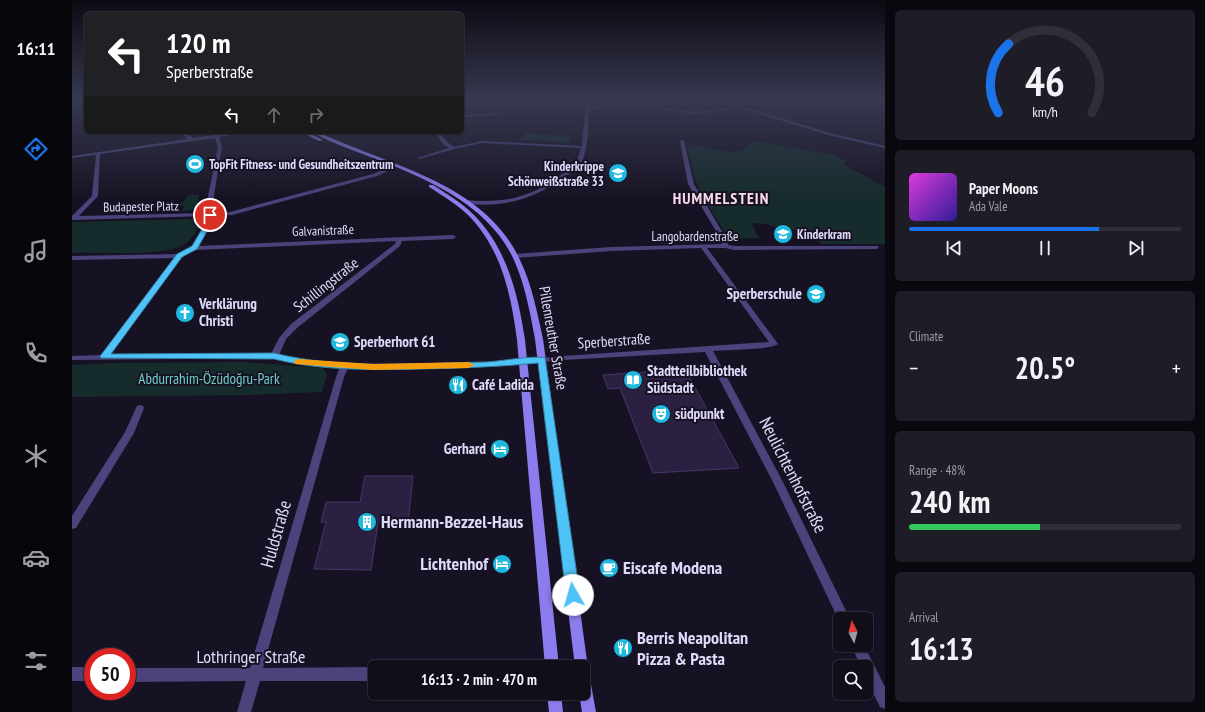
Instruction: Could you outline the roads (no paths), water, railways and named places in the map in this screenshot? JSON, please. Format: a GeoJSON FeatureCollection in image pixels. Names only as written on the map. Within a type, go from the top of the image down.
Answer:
{"type":"FeatureCollection","features":[{"type":"Feature","properties":{"kind":"main road","name":"Pillenreuther Straße"},"geometry":{"type":"LineString","coordinates":[[308,134],[392,168],[447,196],[472,216],[490,238],[501,257],[512,291],[520,331],[551,660]]}},
{"type":"Feature","properties":{"kind":"main road","name":"Pillenreuther Straße"},"geometry":{"type":"LineString","coordinates":[[320,134],[428,179],[466,202],[483,215],[498,230],[515,256],[530,295],[542,360],[581,660]]}},
{"type":"Feature","properties":{"kind":"main road"},"geometry":{"type":"LineString","coordinates":[[555,700],[556,712]]}},
{"type":"Feature","properties":{"kind":"main road"},"geometry":{"type":"LineString","coordinates":[[587,700],[589,712]]}},
{"type":"Feature","properties":{"kind":"street"},"geometry":{"type":"LineString","coordinates":[[466,202],[501,204],[524,198],[557,181],[578,165],[583,147],[584,133]]}},
{"type":"Feature","properties":{"kind":"street"},"geometry":{"type":"LineString","coordinates":[[826,133],[885,147]]}},
{"type":"Feature","properties":{"kind":"street"},"geometry":{"type":"LineString","coordinates":[[184,134],[192,140]]}},
{"type":"Feature","properties":{"kind":"street"},"geometry":{"type":"LineString","coordinates":[[72,157],[232,134]]}},
{"type":"Feature","properties":{"kind":"street"},"geometry":{"type":"LineString","coordinates":[[438,134],[444,142],[452,148]]}},
{"type":"Feature","properties":{"kind":"street"},"geometry":{"type":"LineString","coordinates":[[104,356],[180,256],[195,248],[211,219],[208,206],[220,147],[217,136]]}},
{"type":"Feature","properties":{"kind":"street"},"geometry":{"type":"LineString","coordinates":[[419,158],[452,148],[488,141],[583,147]]}},
{"type":"Feature","properties":{"kind":"street"},"geometry":{"type":"LineString","coordinates":[[682,141],[691,184],[723,238],[725,246]]}},
{"type":"Feature","properties":{"kind":"street"},"geometry":{"type":"LineString","coordinates":[[73,218],[95,196],[98,153]]}},
{"type":"Feature","properties":{"kind":"street","name":"Budapester Platz"},"geometry":{"type":"LineString","coordinates":[[73,218],[230,214],[375,175],[392,168]]}},
{"type":"Feature","properties":{"kind":"street","name":"Galvanistraße"},"geometry":{"type":"LineString","coordinates":[[195,248],[453,237]]}},
{"type":"Feature","properties":{"kind":"street","name":"Schillingstraße"},"geometry":{"type":"LineString","coordinates":[[274,356],[283,338],[294,326],[398,245],[399,239]]}},
{"type":"Feature","properties":{"kind":"street","name":"Langobardenstraße"},"geometry":{"type":"LineString","coordinates":[[515,256],[611,249],[725,246],[735,248],[876,247]]}},
{"type":"Feature","properties":{"kind":"street","name":"Sperberstraße"},"geometry":{"type":"LineString","coordinates":[[72,358],[104,356],[274,356],[295,362],[381,367],[501,364],[774,344],[703,247]]}},
{"type":"Feature","properties":{"kind":"street"},"geometry":{"type":"LineString","coordinates":[[72,258],[180,256]]}},
{"type":"Feature","properties":{"kind":"street","name":"Neulichtenhofstraße"},"geometry":{"type":"LineString","coordinates":[[708,349],[778,482],[841,612]]}},
{"type":"Feature","properties":{"kind":"street","name":"Huldstraße"},"geometry":{"type":"LineString","coordinates":[[244,712],[256,675],[340,377],[345,366]]}},
{"type":"Feature","properties":{"kind":"street"},"geometry":{"type":"LineString","coordinates":[[72,525],[129,433],[140,408]]}},
{"type":"Feature","properties":{"kind":"street"},"geometry":{"type":"LineString","coordinates":[[860,652],[885,702]]}},
{"type":"Feature","properties":{"kind":"street"},"geometry":{"type":"LineString","coordinates":[[72,674],[84,674]]}},
{"type":"Feature","properties":{"kind":"street","name":"Lothringer Straße"},"geometry":{"type":"LineString","coordinates":[[136,675],[368,674]]}},
{"type":"Feature","properties":{"kind":"place","name":"TopFit Fitness- und Gesundheitszentrum"},"geometry":{"type":"Point","coordinates":[195,164]}},
{"type":"Feature","properties":{"kind":"place","name":"Kinderkrippe Schönweißstraße 33"},"geometry":{"type":"Point","coordinates":[618,173]}},
{"type":"Feature","properties":{"kind":"place","name":"Kinderkram"},"geometry":{"type":"Point","coordinates":[783,234]}},
{"type":"Feature","properties":{"kind":"place","name":"Sperberschule"},"geometry":{"type":"Point","coordinates":[816,294]}},
{"type":"Feature","properties":{"kind":"place","name":"Verklärung Christi"},"geometry":{"type":"Point","coordinates":[185,313]}},
{"type":"Feature","properties":{"kind":"place","name":"Sperberhort 61"},"geometry":{"type":"Point","coordinates":[340,342]}},
{"type":"Feature","properties":{"kind":"place","name":"Stadtteilbibliothek Südstadt"},"geometry":{"type":"Point","coordinates":[633,380]}},
{"type":"Feature","properties":{"kind":"place","name":"Café Ladida"},"geometry":{"type":"Point","coordinates":[458,385]}},
{"type":"Feature","properties":{"kind":"place","name":"südpunkt"},"geometry":{"type":"Point","coordinates":[661,414]}},
{"type":"Feature","properties":{"kind":"place","name":"Gerhard"},"geometry":{"type":"Point","coordinates":[500,449]}},
{"type":"Feature","properties":{"kind":"place","name":"Hermann-Bezzel-Haus"},"geometry":{"type":"Point","coordinates":[367,522]}},
{"type":"Feature","properties":{"kind":"place","name":"Lichtenhof"},"geometry":{"type":"Point","coordinates":[502,564]}},
{"type":"Feature","properties":{"kind":"place","name":"Eiscafe Modena"},"geometry":{"type":"Point","coordinates":[609,568]}},
{"type":"Feature","properties":{"kind":"place","name":"Berris Neapolitan Pizza & Pasta"},"geometry":{"type":"Point","coordinates":[623,648]}},
{"type":"Feature","properties":{"kind":"district","name":"HUMMELSTEIN"},"geometry":{"type":"Point","coordinates":[721,198]}},
{"type":"Feature","properties":{"kind":"park label","name":"Abdurrahim-Özüdoğru-Park"},"geometry":{"type":"Point","coordinates":[209,379]}}]}
